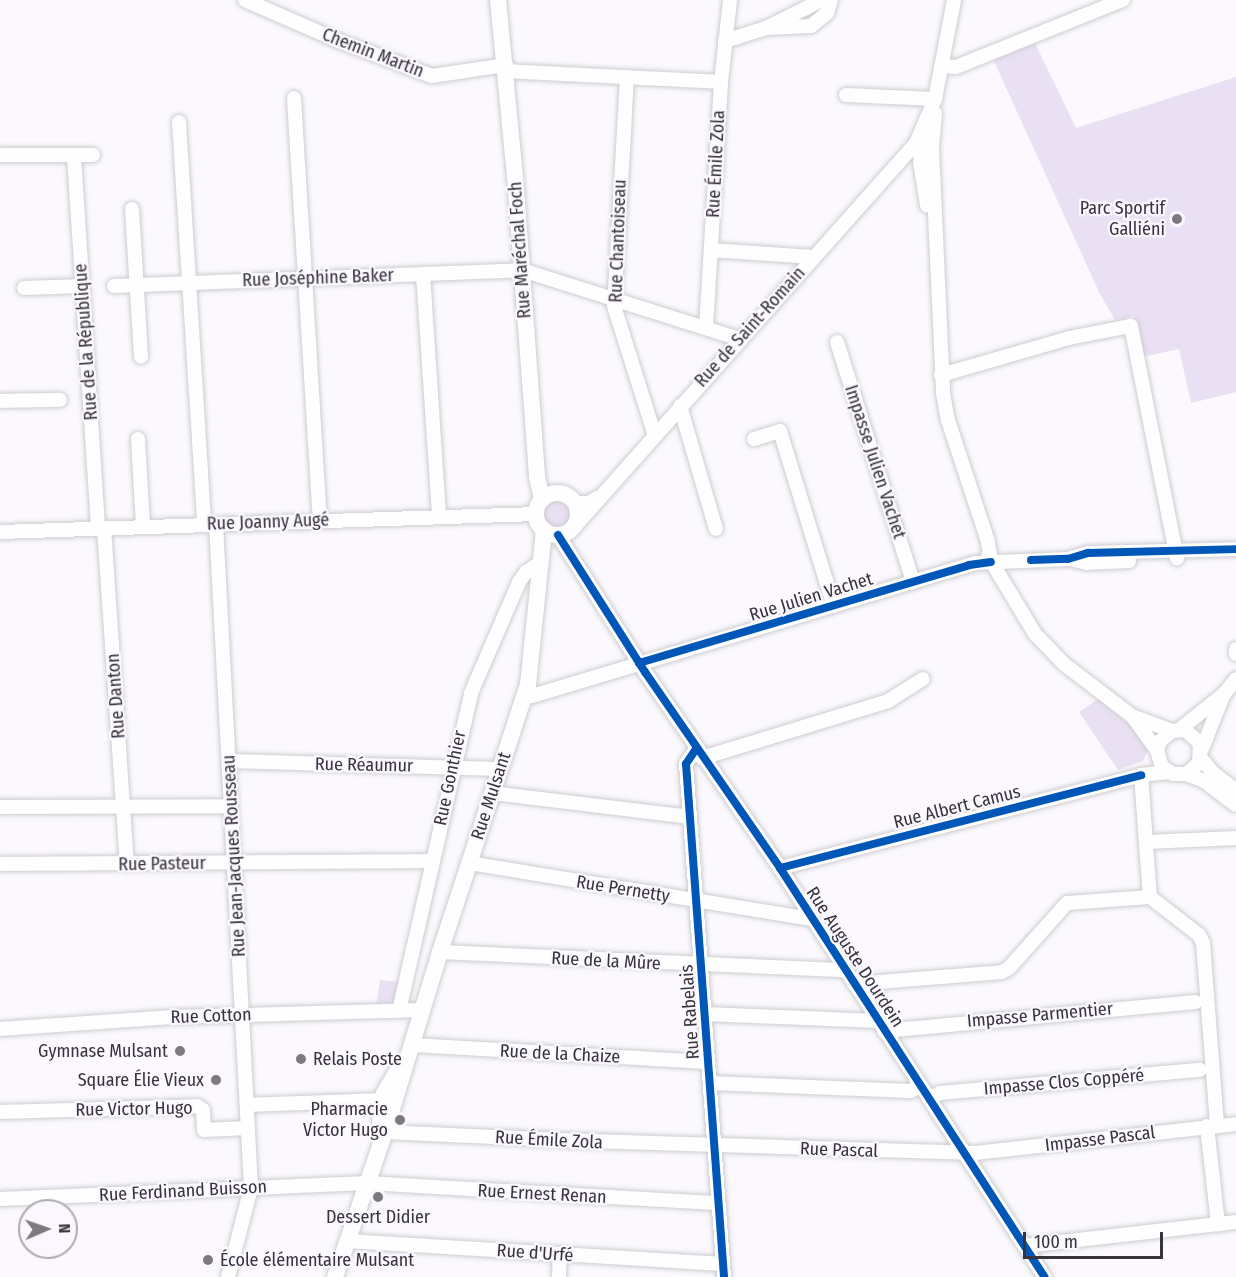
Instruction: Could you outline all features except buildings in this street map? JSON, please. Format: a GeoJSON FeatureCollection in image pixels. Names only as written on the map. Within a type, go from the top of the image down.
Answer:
{"type":"FeatureCollection","features":[{"type":"Feature","properties":{"kind":"main road","name":"Rue Maréchal Foch"},"geometry":{"type":"LineString","coordinates":[[498,0],[506,68],[539,506]]}},
{"type":"Feature","properties":{"kind":"main road"},"geometry":{"type":"LineString","coordinates":[[561,493],[576,503],[579,513],[575,526],[567,532],[551,532],[539,506],[551,494],[561,493]]}},
{"type":"Feature","properties":{"kind":"main road","name":"Rue Mulsant"},"geometry":{"type":"LineString","coordinates":[[335,1277],[383,1135],[387,1101],[409,1051],[524,696],[535,630],[540,563],[551,532]]}},
{"type":"Feature","properties":{"kind":"street","name":"Chemin Martin"},"geometry":{"type":"LineString","coordinates":[[245,0],[339,41],[432,76],[506,68],[721,82]]}},
{"type":"Feature","properties":{"kind":"street","name":"Rue Émile Zola"},"geometry":{"type":"LineString","coordinates":[[706,328],[721,82],[730,0]]}},
{"type":"Feature","properties":{"kind":"street"},"geometry":{"type":"LineString","coordinates":[[725,41],[766,28],[822,0]]}},
{"type":"Feature","properties":{"kind":"street"},"geometry":{"type":"LineString","coordinates":[[766,28],[811,26],[827,13],[831,0]]}},
{"type":"Feature","properties":{"kind":"street","name":"Rue de Saint-Romain"},"geometry":{"type":"LineString","coordinates":[[924,155],[954,0]]}},
{"type":"Feature","properties":{"kind":"street"},"geometry":{"type":"LineString","coordinates":[[941,66],[956,68],[1123,0]]}},
{"type":"Feature","properties":{"kind":"street","name":"Rue Chantoiseau"},"geometry":{"type":"LineString","coordinates":[[627,77],[613,298],[654,436]]}},
{"type":"Feature","properties":{"kind":"street"},"geometry":{"type":"LineString","coordinates":[[846,95],[935,99]]}},
{"type":"Feature","properties":{"kind":"street"},"geometry":{"type":"LineString","coordinates":[[294,98],[320,521]]}},
{"type":"Feature","properties":{"kind":"street","name":"Rue de Saint-Romain"},"geometry":{"type":"LineString","coordinates":[[924,155],[925,127],[935,99]]}},
{"type":"Feature","properties":{"kind":"street","name":"Rue Jean-Jacques Rousseau"},"geometry":{"type":"LineString","coordinates":[[179,122],[229,761],[251,1188],[228,1277]]}},
{"type":"Feature","properties":{"kind":"street"},"geometry":{"type":"LineString","coordinates":[[0,155],[93,155]]}},
{"type":"Feature","properties":{"kind":"street"},"geometry":{"type":"LineString","coordinates":[[924,155],[935,244],[941,375],[948,420],[955,440],[979,544],[1011,599],[1035,634],[1064,664],[1132,716],[1157,753],[1162,767],[1170,772],[1186,774],[1204,781],[1236,806]]}},
{"type":"Feature","properties":{"kind":"street","name":"Rue de Saint-Romain"},"geometry":{"type":"LineString","coordinates":[[575,526],[898,163],[924,155]]}},
{"type":"Feature","properties":{"kind":"street","name":"Rue de la République"},"geometry":{"type":"LineString","coordinates":[[74,156],[101,528]]}},
{"type":"Feature","properties":{"kind":"street"},"geometry":{"type":"LineString","coordinates":[[132,209],[141,357]]}},
{"type":"Feature","properties":{"kind":"street"},"geometry":{"type":"LineString","coordinates":[[711,250],[813,257]]}},
{"type":"Feature","properties":{"kind":"street","name":"Rue Joséphine Baker"},"geometry":{"type":"LineString","coordinates":[[114,286],[522,270],[740,339]]}},
{"type":"Feature","properties":{"kind":"street"},"geometry":{"type":"LineString","coordinates":[[423,274],[439,516]]}},
{"type":"Feature","properties":{"kind":"street"},"geometry":{"type":"LineString","coordinates":[[24,288],[83,286]]}},
{"type":"Feature","properties":{"kind":"street"},"geometry":{"type":"LineString","coordinates":[[941,375],[1069,338],[1131,326],[1176,555]]}},
{"type":"Feature","properties":{"kind":"street","name":"Impasse Julien Vachet"},"geometry":{"type":"LineString","coordinates":[[837,342],[913,582]]}},
{"type":"Feature","properties":{"kind":"street"},"geometry":{"type":"LineString","coordinates":[[0,401],[60,400]]}},
{"type":"Feature","properties":{"kind":"street"},"geometry":{"type":"LineString","coordinates":[[680,406],[716,529]]}},
{"type":"Feature","properties":{"kind":"street"},"geometry":{"type":"LineString","coordinates":[[754,439],[780,431],[834,606]]}},
{"type":"Feature","properties":{"kind":"street"},"geometry":{"type":"LineString","coordinates":[[138,439],[143,526]]}},
{"type":"Feature","properties":{"kind":"street","name":"Rue de Saint-Romain"},"geometry":{"type":"LineString","coordinates":[[576,503],[589,503],[604,492]]}},
{"type":"Feature","properties":{"kind":"street","name":"Rue Joanny Augé"},"geometry":{"type":"LineString","coordinates":[[0,532],[439,516],[539,506]]}},
{"type":"Feature","properties":{"kind":"street","name":"Rue Danton"},"geometry":{"type":"LineString","coordinates":[[101,528],[127,864]]}},
{"type":"Feature","properties":{"kind":"street","name":"Rue Auguste Dourdein"},"geometry":{"type":"LineString","coordinates":[[551,532],[699,753],[780,868],[1045,1277]]}},
{"type":"Feature","properties":{"kind":"street"},"geometry":{"type":"LineString","coordinates":[[1176,555],[1236,549]]}},
{"type":"Feature","properties":{"kind":"street"},"geometry":{"type":"LineString","coordinates":[[1176,555],[1236,557]]}},
{"type":"Feature","properties":{"kind":"street","name":"Rue Julien Vachet"},"geometry":{"type":"LineString","coordinates":[[524,696],[532,696],[976,563],[1068,559],[1087,563],[1176,555]]}},
{"type":"Feature","properties":{"kind":"street"},"geometry":{"type":"LineString","coordinates":[[1010,561],[1014,592],[1035,634]]}},
{"type":"Feature","properties":{"kind":"street","name":"Rue Gonthier"},"geometry":{"type":"LineString","coordinates":[[399,1011],[431,861],[471,693],[519,582],[526,572],[540,563]]}},
{"type":"Feature","properties":{"kind":"street"},"geometry":{"type":"LineString","coordinates":[[1236,649],[1236,654]]}},
{"type":"Feature","properties":{"kind":"street"},"geometry":{"type":"LineString","coordinates":[[699,753],[888,701],[923,679]]}},
{"type":"Feature","properties":{"kind":"street"},"geometry":{"type":"LineString","coordinates":[[1150,897],[1142,776],[1157,753],[1160,741],[1224,694],[1236,679]]}},
{"type":"Feature","properties":{"kind":"street"},"geometry":{"type":"LineString","coordinates":[[1186,774],[1196,768],[1224,694]]}},
{"type":"Feature","properties":{"kind":"street"},"geometry":{"type":"LineString","coordinates":[[1132,716],[1191,733],[1212,772],[1236,791]]}},
{"type":"Feature","properties":{"kind":"street","name":"Rue Rabelais"},"geometry":{"type":"LineString","coordinates":[[699,753],[686,764],[723,1271]]}},
{"type":"Feature","properties":{"kind":"street","name":"Rue Réaumur"},"geometry":{"type":"LineString","coordinates":[[229,761],[500,769]]}},
{"type":"Feature","properties":{"kind":"street","name":"Rue Albert Camus"},"geometry":{"type":"LineString","coordinates":[[780,868],[1142,776],[1170,772]]}},
{"type":"Feature","properties":{"kind":"street"},"geometry":{"type":"LineString","coordinates":[[492,793],[690,817]]}},
{"type":"Feature","properties":{"kind":"street"},"geometry":{"type":"LineString","coordinates":[[0,807],[231,806]]}},
{"type":"Feature","properties":{"kind":"street"},"geometry":{"type":"LineString","coordinates":[[1147,842],[1236,838]]}},
{"type":"Feature","properties":{"kind":"street","name":"Rue Pasteur"},"geometry":{"type":"LineString","coordinates":[[0,864],[431,861]]}},
{"type":"Feature","properties":{"kind":"street","name":"Rue Pernetty"},"geometry":{"type":"LineString","coordinates":[[469,863],[812,918]]}},
{"type":"Feature","properties":{"kind":"street"},"geometry":{"type":"LineString","coordinates":[[854,984],[1006,971],[1067,903],[1150,897],[1199,935],[1203,943],[1218,1224]]}},
{"type":"Feature","properties":{"kind":"street","name":"Rue de la Mûre"},"geometry":{"type":"LineString","coordinates":[[440,952],[844,970]]}},
{"type":"Feature","properties":{"kind":"street","name":"Impasse Parmentier"},"geometry":{"type":"LineString","coordinates":[[705,1014],[881,1026],[1196,1002]]}},
{"type":"Feature","properties":{"kind":"street","name":"Rue Cotton"},"geometry":{"type":"LineString","coordinates":[[0,1029],[173,1017],[422,1010]]}},
{"type":"Feature","properties":{"kind":"street","name":"Rue de la Chaize"},"geometry":{"type":"LineString","coordinates":[[409,1051],[708,1062]]}},
{"type":"Feature","properties":{"kind":"street","name":"Impasse Clos Coppéré"},"geometry":{"type":"LineString","coordinates":[[925,1092],[940,1093],[1200,1070]]}},
{"type":"Feature","properties":{"kind":"street"},"geometry":{"type":"LineString","coordinates":[[710,1083],[925,1092]]}},
{"type":"Feature","properties":{"kind":"street"},"geometry":{"type":"LineString","coordinates":[[247,1105],[387,1101]]}},
{"type":"Feature","properties":{"kind":"street","name":"Rue Victor Hugo"},"geometry":{"type":"LineString","coordinates":[[0,1112],[197,1106],[203,1110],[204,1130],[248,1128]]}},
{"type":"Feature","properties":{"kind":"street","name":"Impasse Pascal"},"geometry":{"type":"LineString","coordinates":[[964,1153],[1236,1124]]}},
{"type":"Feature","properties":{"kind":"street","name":"Rue Émile Zola"},"geometry":{"type":"LineString","coordinates":[[383,1135],[714,1146]]}},
{"type":"Feature","properties":{"kind":"street","name":"Rue Pascal"},"geometry":{"type":"LineString","coordinates":[[714,1146],[964,1153]]}},
{"type":"Feature","properties":{"kind":"street","name":"Rue Ferdinand Buisson"},"geometry":{"type":"LineString","coordinates":[[0,1199],[367,1183]]}},
{"type":"Feature","properties":{"kind":"street","name":"Rue Ernest Renan"},"geometry":{"type":"LineString","coordinates":[[367,1183],[718,1203]]}},
{"type":"Feature","properties":{"kind":"street"},"geometry":{"type":"LineString","coordinates":[[1025,1246],[1236,1222]]}},
{"type":"Feature","properties":{"kind":"street","name":"Rue d'Urfé"},"geometry":{"type":"LineString","coordinates":[[347,1241],[560,1254],[723,1271]]}},
{"type":"Feature","properties":{"kind":"street"},"geometry":{"type":"LineString","coordinates":[[559,1277],[560,1254]]}},
{"type":"Feature","properties":{"kind":"shaded area","name":"Parc Sportif Galliéni"},"geometry":{"type":"Polygon","coordinates":[[[1034,41],[1076,128],[1236,77],[1236,392],[1191,403],[1179,349],[1142,357],[1134,316],[1115,320],[1099,292],[993,59],[1034,41]]]}},
{"type":"Feature","properties":{"kind":"shaded area"},"geometry":{"type":"Polygon","coordinates":[[[557,501],[567,505],[571,515],[567,525],[557,529],[547,525],[543,515],[547,505],[557,501]]]}},
{"type":"Feature","properties":{"kind":"shaded area"},"geometry":{"type":"Polygon","coordinates":[[[1098,699],[1145,738],[1148,750],[1143,761],[1118,770],[1079,712],[1098,699]]]}},
{"type":"Feature","properties":{"kind":"shaded area"},"geometry":{"type":"Polygon","coordinates":[[[380,980],[400,982],[395,1003],[376,1005],[380,980]]]}},
{"type":"Feature","properties":{"kind":"cycle path"},"geometry":{"type":"LineString","coordinates":[[558,535],[645,672],[780,868],[1045,1277]]}},
{"type":"Feature","properties":{"kind":"cycle path"},"geometry":{"type":"LineString","coordinates":[[1031,560],[1068,559],[1088,553],[1236,549]]}},
{"type":"Feature","properties":{"kind":"cycle path"},"geometry":{"type":"LineString","coordinates":[[639,663],[969,565],[991,562]]}},
{"type":"Feature","properties":{"kind":"cycle path"},"geometry":{"type":"LineString","coordinates":[[696,749],[686,764],[724,1277]]}},
{"type":"Feature","properties":{"kind":"cycle path"},"geometry":{"type":"LineString","coordinates":[[780,868],[1141,775]]}},
{"type":"Feature","properties":{"kind":"place","name":"Parc Sportif Galliéni"},"geometry":{"type":"Point","coordinates":[1177,219]}},
{"type":"Feature","properties":{"kind":"place","name":"Gymnase Mulsant"},"geometry":{"type":"Point","coordinates":[180,1051]}},
{"type":"Feature","properties":{"kind":"place","name":"Relais Poste"},"geometry":{"type":"Point","coordinates":[301,1059]}},
{"type":"Feature","properties":{"kind":"place","name":"Square Élie Vieux"},"geometry":{"type":"Point","coordinates":[216,1080]}},
{"type":"Feature","properties":{"kind":"place","name":"Pharmacie Victor Hugo"},"geometry":{"type":"Point","coordinates":[400,1120]}},
{"type":"Feature","properties":{"kind":"place","name":"Dessert Didier"},"geometry":{"type":"Point","coordinates":[378,1197]}},
{"type":"Feature","properties":{"kind":"place","name":"École élémentaire Mulsant"},"geometry":{"type":"Point","coordinates":[208,1260]}}]}
